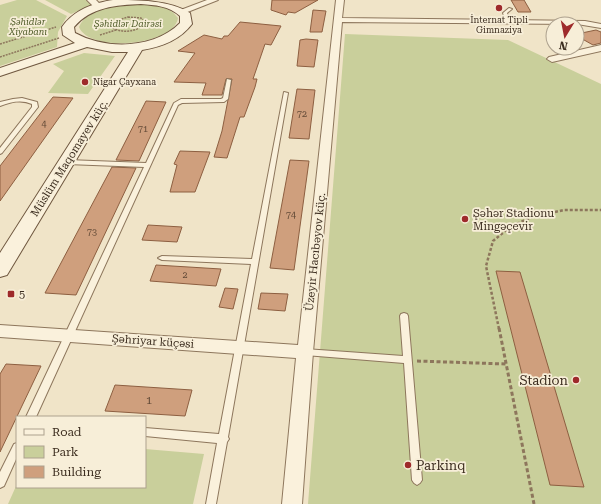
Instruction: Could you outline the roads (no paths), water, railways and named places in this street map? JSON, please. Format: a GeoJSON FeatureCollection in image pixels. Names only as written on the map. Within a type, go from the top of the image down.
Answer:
{"type":"FeatureCollection","features":[{"type":"Feature","properties":{"kind":"main road"},"geometry":{"type":"LineString","coordinates":[[146,1],[170,5],[182,11],[187,19],[186,24],[178,33],[161,41],[138,46],[104,48],[85,44],[78,41],[70,29],[73,19],[95,3],[146,1]]}},
{"type":"Feature","properties":{"kind":"main road"},"geometry":{"type":"LineString","coordinates":[[0,72],[85,44]]}},
{"type":"Feature","properties":{"kind":"main road","name":"Müslüm Maqomayev küç."},"geometry":{"type":"LineString","coordinates":[[0,270],[138,46]]}},
{"type":"Feature","properties":{"kind":"street"},"geometry":{"type":"LineString","coordinates":[[182,11],[214,0]]}},
{"type":"Feature","properties":{"kind":"street","name":"Üzeyir Hacıbəyov küç."},"geometry":{"type":"LineString","coordinates":[[292,504],[305,352],[340,0]]}},
{"type":"Feature","properties":{"kind":"street"},"geometry":{"type":"LineString","coordinates":[[339,20],[585,23],[601,26]]}},
{"type":"Feature","properties":{"kind":"street"},"geometry":{"type":"LineString","coordinates":[[552,58],[601,48]]}},
{"type":"Feature","properties":{"kind":"street","name":"Şəhriyar küçəsi"},"geometry":{"type":"LineString","coordinates":[[0,331],[305,352]]}},
{"type":"Feature","properties":{"kind":"lane"},"geometry":{"type":"LineString","coordinates":[[508,22],[505,13],[510,9]]}},
{"type":"Feature","properties":{"kind":"lane"},"geometry":{"type":"LineString","coordinates":[[31,416],[176,104],[181,101],[222,101],[225,99],[229,80]]}},
{"type":"Feature","properties":{"kind":"lane"},"geometry":{"type":"LineString","coordinates":[[211,504],[286,93]]}},
{"type":"Feature","properties":{"kind":"lane"},"geometry":{"type":"LineString","coordinates":[[0,104],[20,99],[29,100],[35,103],[35,107],[0,152]]}},
{"type":"Feature","properties":{"kind":"lane"},"geometry":{"type":"LineString","coordinates":[[66,162],[147,165]]}},
{"type":"Feature","properties":{"kind":"lane"},"geometry":{"type":"LineString","coordinates":[[162,258],[256,262]]}},
{"type":"Feature","properties":{"kind":"lane"},"geometry":{"type":"LineString","coordinates":[[404,316],[417,480]]}},
{"type":"Feature","properties":{"kind":"lane"},"geometry":{"type":"LineString","coordinates":[[305,352],[408,360]]}},
{"type":"Feature","properties":{"kind":"lane"},"geometry":{"type":"LineString","coordinates":[[146,432],[224,439]]}},
{"type":"Feature","properties":{"kind":"lane"},"geometry":{"type":"LineString","coordinates":[[0,484],[16,449]]}},
{"type":"Feature","properties":{"kind":"place","name":"İnternat Tipli Gimnaziya"},"geometry":{"type":"Point","coordinates":[499,8]}},
{"type":"Feature","properties":{"kind":"place","name":"Nigar Çayxana"},"geometry":{"type":"Point","coordinates":[85,82]}},
{"type":"Feature","properties":{"kind":"place","name":"Şəhər Stadionu Mingəçevir"},"geometry":{"type":"Point","coordinates":[465,219]}},
{"type":"Feature","properties":{"kind":"place","name":"5"},"geometry":{"type":"Point","coordinates":[11,294]}},
{"type":"Feature","properties":{"kind":"place","name":"Stadion"},"geometry":{"type":"Point","coordinates":[576,380]}},
{"type":"Feature","properties":{"kind":"place","name":"Parkinq"},"geometry":{"type":"Point","coordinates":[408,465]}},
{"type":"Feature","properties":{"kind":"park label","name":"Şəhidlər Dairəsi"},"geometry":{"type":"Point","coordinates":[128,24]}},
{"type":"Feature","properties":{"kind":"park label","name":"Şəhidlər Xiyabanı"},"geometry":{"type":"Point","coordinates":[28,28]}}]}
